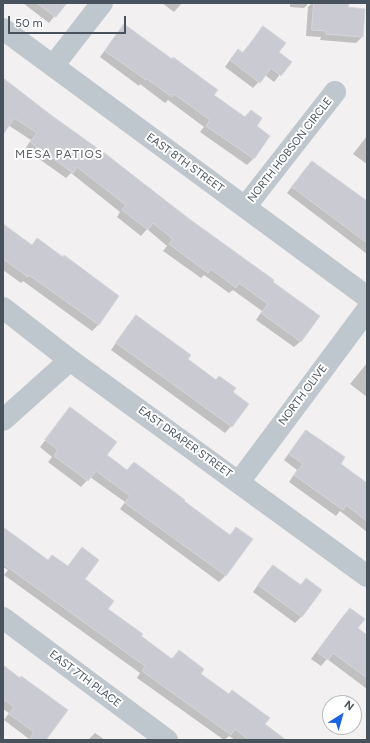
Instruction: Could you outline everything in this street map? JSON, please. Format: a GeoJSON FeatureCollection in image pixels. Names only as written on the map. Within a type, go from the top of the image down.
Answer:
{"type":"FeatureCollection","features":[{"type":"Feature","properties":{"kind":"street"},"geometry":{"type":"LineString","coordinates":[[53,66],[102,3]]}},
{"type":"Feature","properties":{"kind":"street","name":"EAST 8TH STREET"},"geometry":{"type":"LineString","coordinates":[[3,29],[246,207],[367,298]]}},
{"type":"Feature","properties":{"kind":"street","name":"NORTH HOBSON CIRCLE"},"geometry":{"type":"LineString","coordinates":[[246,207],[335,92]]}},
{"type":"Feature","properties":{"kind":"street","name":"EAST DRAPER STREET"},"geometry":{"type":"LineString","coordinates":[[3,308],[70,360],[367,576]]}},
{"type":"Feature","properties":{"kind":"street","name":"NORTH OLIVE"},"geometry":{"type":"LineString","coordinates":[[239,482],[367,310]]}},
{"type":"Feature","properties":{"kind":"street"},"geometry":{"type":"LineString","coordinates":[[3,420],[70,360]]}},
{"type":"Feature","properties":{"kind":"street","name":"EAST 7TH PLACE"},"geometry":{"type":"LineString","coordinates":[[3,618],[167,740]]}},
{"type":"Feature","properties":{"kind":"building"},"geometry":{"type":"Polygon","coordinates":[[[37,3],[67,3],[56,17],[37,3]]]}},
{"type":"Feature","properties":{"kind":"building"},"geometry":{"type":"Polygon","coordinates":[[[314,3],[349,3],[348,7],[365,9],[363,37],[326,34],[326,31],[312,30],[314,3]]]}},
{"type":"Feature","properties":{"kind":"building"},"geometry":{"type":"Polygon","coordinates":[[[124,24],[218,90],[214,95],[245,117],[251,110],[262,118],[257,126],[270,136],[254,159],[206,126],[210,120],[174,94],[172,97],[105,51],[124,24]]]}},
{"type":"Feature","properties":{"kind":"building"},"geometry":{"type":"Polygon","coordinates":[[[263,26],[286,43],[279,52],[292,62],[281,76],[271,68],[260,83],[230,60],[238,49],[243,53],[263,26]]]}},
{"type":"Feature","properties":{"kind":"building"},"geometry":{"type":"Polygon","coordinates":[[[3,78],[320,316],[301,342],[261,313],[268,304],[239,283],[236,288],[211,269],[208,273],[169,244],[173,239],[153,223],[148,230],[122,210],[126,205],[77,167],[73,173],[30,142],[37,133],[14,118],[3,135],[3,78]]]}},
{"type":"Feature","properties":{"kind":"building"},"geometry":{"type":"Polygon","coordinates":[[[312,161],[367,201],[367,243],[292,187],[312,161]]]}},
{"type":"Feature","properties":{"kind":"building"},"geometry":{"type":"Polygon","coordinates":[[[3,224],[32,245],[37,238],[63,257],[64,255],[119,296],[99,325],[29,275],[28,277],[3,259],[3,224]]]}},
{"type":"Feature","properties":{"kind":"building"},"geometry":{"type":"Polygon","coordinates":[[[136,315],[191,355],[188,359],[216,380],[219,376],[236,388],[233,392],[249,404],[232,427],[116,343],[136,315]]]}},
{"type":"Feature","properties":{"kind":"building"},"geometry":{"type":"Polygon","coordinates":[[[70,407],[117,442],[107,455],[127,470],[134,462],[230,535],[236,527],[253,539],[226,576],[125,503],[130,496],[96,471],[88,481],[54,456],[58,450],[45,440],[70,407]]]}},
{"type":"Feature","properties":{"kind":"building"},"geometry":{"type":"Polygon","coordinates":[[[306,430],[345,457],[341,464],[367,483],[367,521],[346,505],[343,510],[294,475],[303,464],[289,454],[306,430]]]}},
{"type":"Feature","properties":{"kind":"building"},"geometry":{"type":"Polygon","coordinates":[[[3,527],[48,560],[52,555],[68,566],[82,547],[99,560],[85,579],[114,601],[108,609],[143,634],[141,636],[172,659],[179,650],[204,669],[201,674],[229,694],[232,690],[270,718],[265,724],[286,740],[249,740],[235,729],[231,735],[142,671],[145,666],[3,564],[3,527]]]}},
{"type":"Feature","properties":{"kind":"building"},"geometry":{"type":"Polygon","coordinates":[[[273,565],[301,585],[306,578],[322,590],[302,617],[258,585],[273,565]]]}},
{"type":"Feature","properties":{"kind":"building"},"geometry":{"type":"Polygon","coordinates":[[[350,608],[365,619],[358,628],[367,635],[367,678],[333,653],[328,660],[317,652],[350,608]]]}},
{"type":"Feature","properties":{"kind":"building"},"geometry":{"type":"Polygon","coordinates":[[[3,665],[20,678],[21,676],[68,710],[46,740],[29,740],[34,732],[9,714],[14,707],[3,699],[3,665]]]}},
{"type":"Feature","properties":{"kind":"district","name":"MESA PATIOS"},"geometry":{"type":"Point","coordinates":[59,154]}}]}
